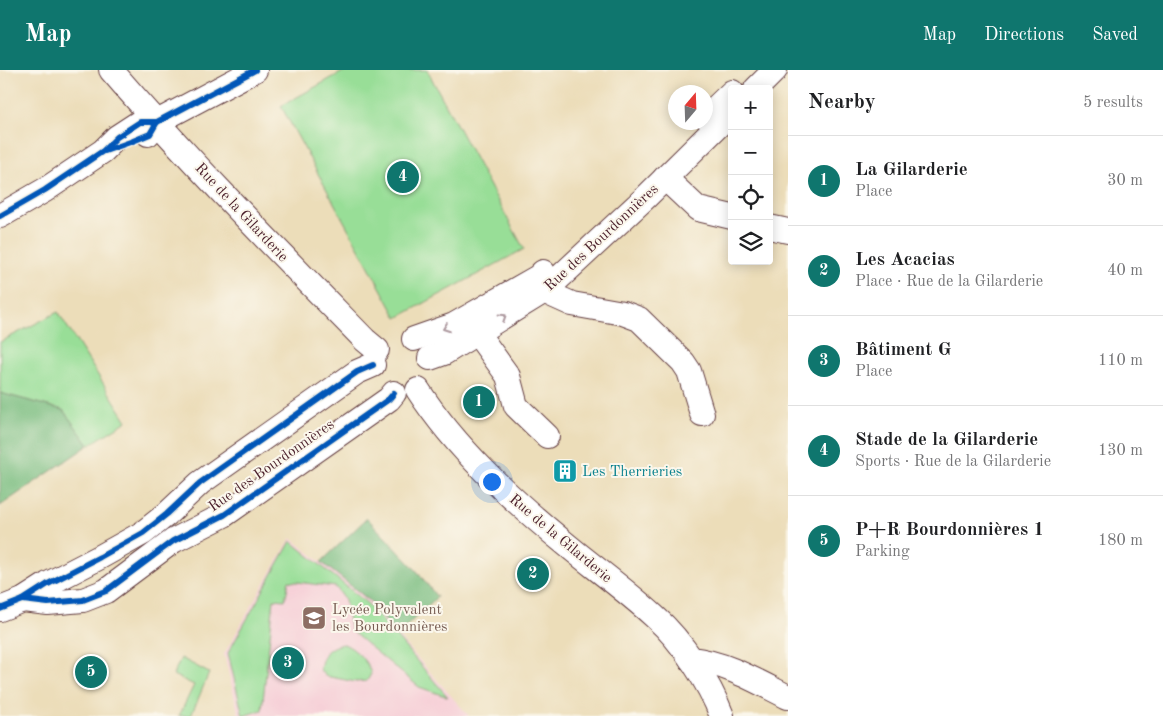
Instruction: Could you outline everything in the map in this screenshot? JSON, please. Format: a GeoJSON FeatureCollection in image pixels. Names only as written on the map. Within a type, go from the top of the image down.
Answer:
{"type":"FeatureCollection","features":[{"type":"Feature","properties":{"kind":"street","name":"Rue de la Gilarderie"},"geometry":{"type":"LineString","coordinates":[[111,70],[256,229],[365,340],[375,357]]}},
{"type":"Feature","properties":{"kind":"street"},"geometry":{"type":"LineString","coordinates":[[0,216],[103,152],[150,134],[157,122],[255,70]]}},
{"type":"Feature","properties":{"kind":"street"},"geometry":{"type":"LineString","coordinates":[[739,85],[754,70]]}},
{"type":"Feature","properties":{"kind":"street"},"geometry":{"type":"LineString","coordinates":[[760,85],[775,70]]}},
{"type":"Feature","properties":{"kind":"street"},"geometry":{"type":"LineString","coordinates":[[713,110],[728,96]]}},
{"type":"Feature","properties":{"kind":"street","name":"Rue des Bourdonnières"},"geometry":{"type":"LineString","coordinates":[[430,358],[444,353],[546,290],[728,116]]}},
{"type":"Feature","properties":{"kind":"street","name":"Rue des Bourdonnières"},"geometry":{"type":"LineString","coordinates":[[414,339],[454,324],[538,276],[571,247],[692,130]]}},
{"type":"Feature","properties":{"kind":"street"},"geometry":{"type":"LineString","coordinates":[[665,178],[698,209],[728,216]]}},
{"type":"Feature","properties":{"kind":"street"},"geometry":{"type":"LineString","coordinates":[[773,227],[788,231]]}},
{"type":"Feature","properties":{"kind":"street"},"geometry":{"type":"LineString","coordinates":[[546,290],[552,295],[572,304],[623,313],[640,319],[683,362],[689,371],[702,414]]}},
{"type":"Feature","properties":{"kind":"street"},"geometry":{"type":"LineString","coordinates":[[477,333],[508,376],[516,406],[547,436]]}},
{"type":"Feature","properties":{"kind":"street"},"geometry":{"type":"LineString","coordinates":[[407,336],[414,339],[424,346],[430,358],[430,374],[418,390],[405,394],[394,393],[384,388],[378,382],[375,376],[375,357],[385,342],[395,337],[407,336]]}},
{"type":"Feature","properties":{"kind":"street","name":"Rue des Bourdonnières"},"geometry":{"type":"LineString","coordinates":[[11,605],[143,532],[167,514],[200,483],[357,372],[375,357]]}},
{"type":"Feature","properties":{"kind":"street","name":"Rue de la Gilarderie"},"geometry":{"type":"LineString","coordinates":[[418,390],[436,416],[504,490],[656,618],[691,659],[707,684],[722,716]]}},
{"type":"Feature","properties":{"kind":"street","name":"Rue des Bourdonnières"},"geometry":{"type":"LineString","coordinates":[[11,605],[83,600],[106,591],[173,541],[224,515],[389,399],[394,393]]}},
{"type":"Feature","properties":{"kind":"street"},"geometry":{"type":"LineString","coordinates":[[691,659],[709,661],[725,666],[788,697]]}},
{"type":"Feature","properties":{"kind":"shaded area","name":"Lycée Polyvalent les Bourdonnières"},"geometry":{"type":"Polygon","coordinates":[[[291,538],[370,601],[397,635],[469,716],[239,716],[224,654],[291,538]]]}},
{"type":"Feature","properties":{"kind":"green space"},"geometry":{"type":"Polygon","coordinates":[[[346,70],[427,70],[524,249],[397,318],[281,106],[346,70]]]}},
{"type":"Feature","properties":{"kind":"green space"},"geometry":{"type":"Polygon","coordinates":[[[58,312],[127,421],[89,445],[63,410],[0,393],[0,342],[58,312]]]}},
{"type":"Feature","properties":{"kind":"green space"},"geometry":{"type":"Polygon","coordinates":[[[0,393],[63,410],[89,445],[0,506],[0,393]]]}},
{"type":"Feature","properties":{"kind":"green space"},"geometry":{"type":"Polygon","coordinates":[[[367,518],[417,571],[437,597],[397,635],[370,601],[321,562],[367,518]]]}},
{"type":"Feature","properties":{"kind":"green space"},"geometry":{"type":"Polygon","coordinates":[[[291,541],[368,604],[448,697],[419,687],[351,631],[345,600],[336,587],[289,581],[285,600],[274,599],[262,710],[243,716],[228,653],[291,541]]]}},
{"type":"Feature","properties":{"kind":"green space"},"geometry":{"type":"Polygon","coordinates":[[[344,644],[357,653],[367,665],[371,674],[367,681],[356,682],[325,676],[320,670],[324,655],[330,649],[344,644]]]}},
{"type":"Feature","properties":{"kind":"green space"},"geometry":{"type":"Polygon","coordinates":[[[181,658],[209,673],[191,716],[179,716],[194,685],[173,675],[181,658]]]}},
{"type":"Feature","properties":{"kind":"cycle path"},"geometry":{"type":"LineString","coordinates":[[105,151],[150,134],[157,122],[255,70]]}},
{"type":"Feature","properties":{"kind":"cycle path"},"geometry":{"type":"LineString","coordinates":[[0,216],[45,190],[103,151],[117,137],[140,122],[157,122]]}},
{"type":"Feature","properties":{"kind":"cycle path"},"geometry":{"type":"LineString","coordinates":[[0,609],[23,600],[48,584],[143,533],[167,514],[200,483],[357,372],[373,365]]}},
{"type":"Feature","properties":{"kind":"cycle path"},"geometry":{"type":"LineString","coordinates":[[23,600],[48,603],[83,600],[106,591],[173,541],[224,515],[389,399],[394,393]]}},
{"type":"Feature","properties":{"kind":"place","name":"Stade de la Gilarderie"},"geometry":{"type":"Point","coordinates":[403,177]}},
{"type":"Feature","properties":{"kind":"place","name":"La Gilarderie"},"geometry":{"type":"Point","coordinates":[479,402]}},
{"type":"Feature","properties":{"kind":"place","name":"Les Therrieries"},"geometry":{"type":"Point","coordinates":[565,471]}},
{"type":"Feature","properties":{"kind":"place","name":"Les Acacias"},"geometry":{"type":"Point","coordinates":[533,574]}},
{"type":"Feature","properties":{"kind":"place","name":"Lycée Polyvalent les Bourdonnières"},"geometry":{"type":"Point","coordinates":[314,618]}},
{"type":"Feature","properties":{"kind":"place","name":"Bâtiment G"},"geometry":{"type":"Point","coordinates":[288,663]}},
{"type":"Feature","properties":{"kind":"place","name":"P+R Bourdonnières 1"},"geometry":{"type":"Point","coordinates":[91,672]}}]}
